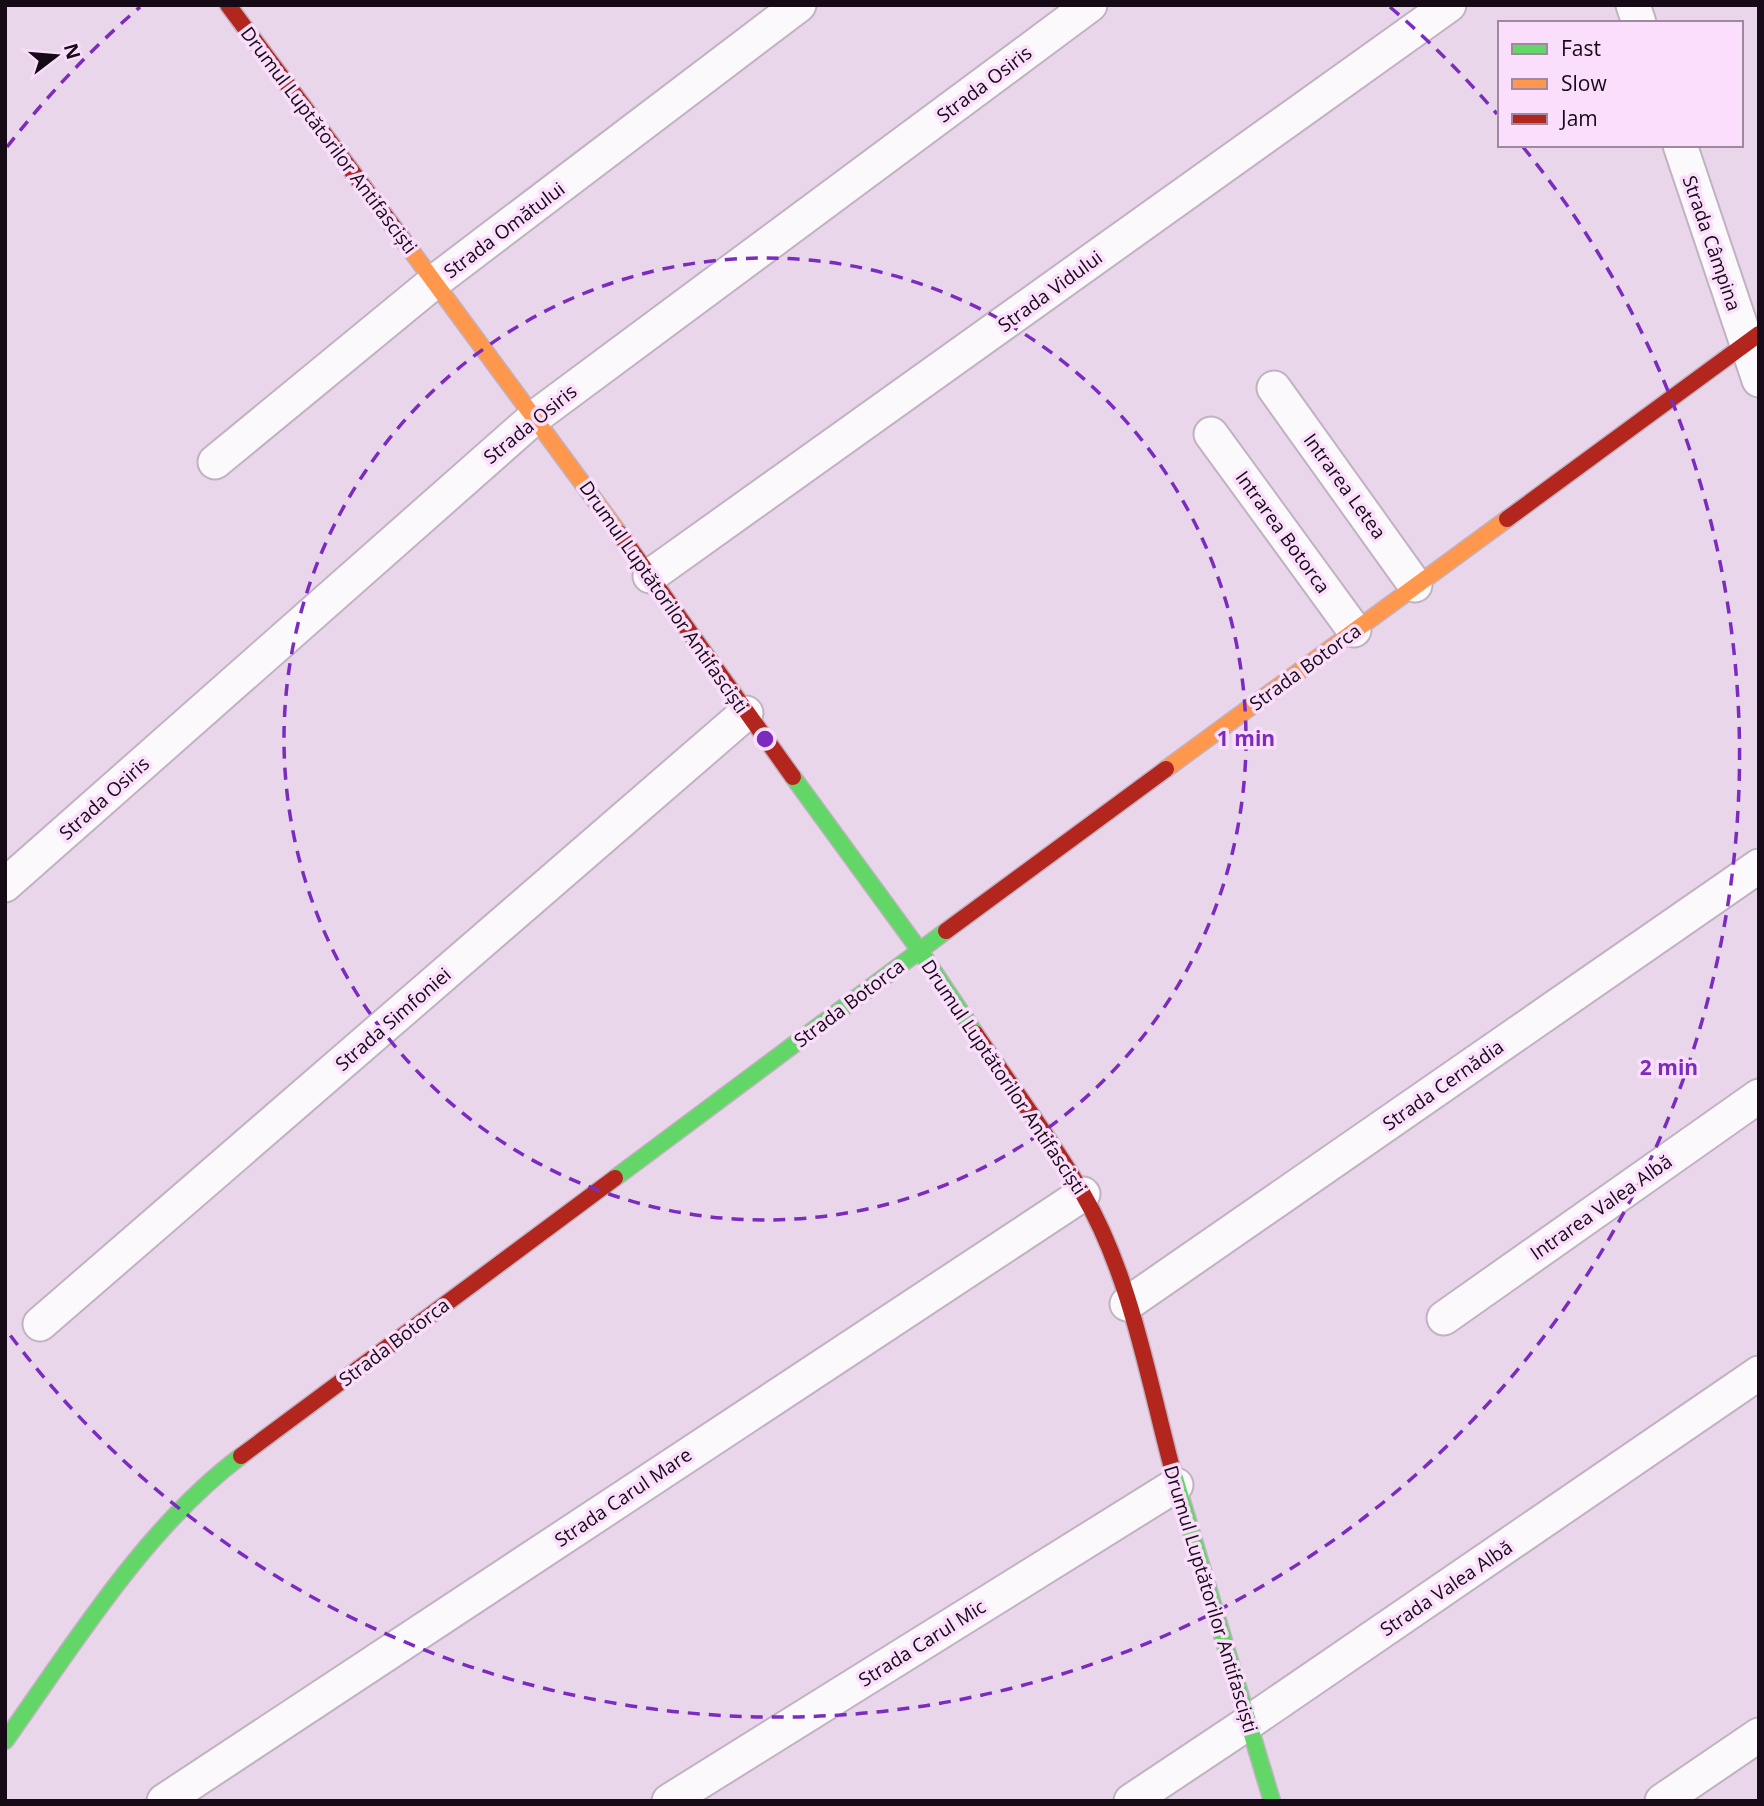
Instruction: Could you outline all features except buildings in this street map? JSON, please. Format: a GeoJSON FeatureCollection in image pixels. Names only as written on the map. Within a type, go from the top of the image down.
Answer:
{"type":"FeatureCollection","features":[{"type":"Feature","properties":{"kind":"street","name":"Drumul Luptătorilor Antifasciști"},"geometry":{"type":"LineString","coordinates":[[228,5],[535,417],[920,951],[1083,1194],[1128,1304],[1176,1485],[1272,1801]]}},
{"type":"Feature","properties":{"kind":"street","name":"Strada Omătului"},"geometry":{"type":"LineString","coordinates":[[215,462],[434,282],[799,5]]}},
{"type":"Feature","properties":{"kind":"street","name":"Strada Osiris"},"geometry":{"type":"LineString","coordinates":[[5,886],[535,417],[1090,5]]}},
{"type":"Feature","properties":{"kind":"street","name":"Strada Vidului"},"geometry":{"type":"LineString","coordinates":[[650,576],[1449,5]]}},
{"type":"Feature","properties":{"kind":"street","name":"Strada Câmpina"},"geometry":{"type":"LineString","coordinates":[[1681,147],[1752,339],[1759,380]]}},
{"type":"Feature","properties":{"kind":"street","name":"Strada Botorca"},"geometry":{"type":"LineString","coordinates":[[5,1741],[114,1588],[162,1529],[214,1476],[1354,630],[1752,339]]}},
{"type":"Feature","properties":{"kind":"street","name":"Intrarea Letea"},"geometry":{"type":"LineString","coordinates":[[1274,388],[1415,585]]}},
{"type":"Feature","properties":{"kind":"street","name":"Intrarea Botorca"},"geometry":{"type":"LineString","coordinates":[[1211,434],[1354,630]]}},
{"type":"Feature","properties":{"kind":"street","name":"Strada Simfoniei"},"geometry":{"type":"LineString","coordinates":[[40,1324],[746,713]]}},
{"type":"Feature","properties":{"kind":"street","name":"Strada Cernădia"},"geometry":{"type":"LineString","coordinates":[[1128,1304],[1759,866]]}},
{"type":"Feature","properties":{"kind":"street","name":"Intrarea Valea Albă"},"geometry":{"type":"LineString","coordinates":[[1444,1318],[1759,1096]]}},
{"type":"Feature","properties":{"kind":"street","name":"Strada Carul Mare"},"geometry":{"type":"LineString","coordinates":[[163,1801],[1083,1194]]}},
{"type":"Feature","properties":{"kind":"street","name":"Strada Valea Albă"},"geometry":{"type":"LineString","coordinates":[[1131,1801],[1759,1373]]}},
{"type":"Feature","properties":{"kind":"street","name":"Strada Carul Mic"},"geometry":{"type":"LineString","coordinates":[[669,1801],[1176,1485]]}},
{"type":"Feature","properties":{"kind":"street"},"geometry":{"type":"LineString","coordinates":[[1662,1801],[1759,1735]]}},
{"type":"Feature","properties":{"kind":"traffic: fast"},"geometry":{"type":"LineString","coordinates":[[793,777],[920,951],[975,1033]]}},
{"type":"Feature","properties":{"kind":"traffic: fast"},"geometry":{"type":"LineString","coordinates":[[615,1178],[946,931]]}},
{"type":"Feature","properties":{"kind":"traffic: fast"},"geometry":{"type":"LineString","coordinates":[[5,1741],[85,1627],[142,1552],[173,1517],[241,1456]]}},
{"type":"Feature","properties":{"kind":"traffic: fast"},"geometry":{"type":"LineString","coordinates":[[1172,1468],[1272,1801]]}},
{"type":"Feature","properties":{"kind":"traffic: slow"},"geometry":{"type":"LineString","coordinates":[[407,245],[619,533]]}},
{"type":"Feature","properties":{"kind":"traffic: slow"},"geometry":{"type":"LineString","coordinates":[[1166,769],[1507,519]]}},
{"type":"Feature","properties":{"kind":"traffic: jam"},"geometry":{"type":"LineString","coordinates":[[228,5],[407,245]]}},
{"type":"Feature","properties":{"kind":"traffic: jam"},"geometry":{"type":"LineString","coordinates":[[1507,519],[1759,334]]}},
{"type":"Feature","properties":{"kind":"traffic: jam"},"geometry":{"type":"LineString","coordinates":[[619,533],[793,777]]}},
{"type":"Feature","properties":{"kind":"traffic: jam"},"geometry":{"type":"LineString","coordinates":[[946,931],[1166,769]]}},
{"type":"Feature","properties":{"kind":"traffic: jam"},"geometry":{"type":"LineString","coordinates":[[975,1033],[1058,1153],[1099,1225],[1136,1327],[1172,1468]]}},
{"type":"Feature","properties":{"kind":"traffic: jam"},"geometry":{"type":"LineString","coordinates":[[241,1456],[615,1178]]}}]}
